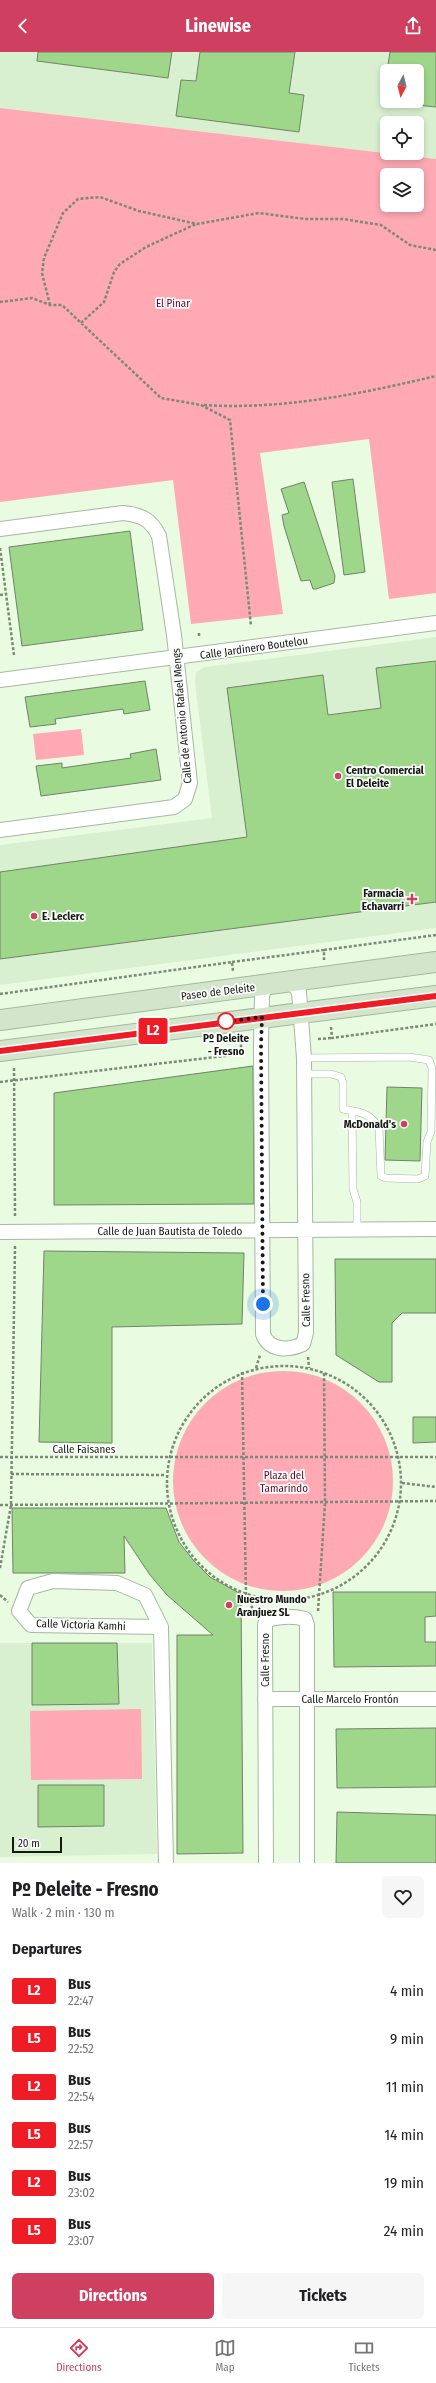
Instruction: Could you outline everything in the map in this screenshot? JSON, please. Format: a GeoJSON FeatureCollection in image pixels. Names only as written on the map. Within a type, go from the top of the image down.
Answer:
{"type":"FeatureCollection","features":[{"type":"Feature","properties":{"kind":"main road","name":"Paseo de Deleite"},"geometry":{"type":"LineString","coordinates":[[0,1020],[265,986],[436,962]]}},
{"type":"Feature","properties":{"kind":"main road"},"geometry":{"type":"LineString","coordinates":[[7,1050],[436,996]]}},
{"type":"Feature","properties":{"kind":"street","name":"Calle de Antonio Rafael Mengs"},"geometry":{"type":"LineString","coordinates":[[0,529],[123,513],[138,514],[154,526],[159,536],[176,658],[190,783],[185,799],[174,807],[0,830]]}},
{"type":"Feature","properties":{"kind":"street","name":"Calle Jardinero Boutelou"},"geometry":{"type":"LineString","coordinates":[[0,680],[436,623]]}},
{"type":"Feature","properties":{"kind":"street","name":"Calle Fresno"},"geometry":{"type":"LineString","coordinates":[[265,986],[262,996],[263,1334],[266,1342],[274,1348],[294,1348],[303,1344],[306,1334],[304,1058],[299,992],[292,982]]}},
{"type":"Feature","properties":{"kind":"street","name":"Calle de Juan Bautista de Toledo"},"geometry":{"type":"LineString","coordinates":[[0,1232],[436,1229]]}},
{"type":"Feature","properties":{"kind":"street","name":"Calle Victoria Kamhi"},"geometry":{"type":"LineString","coordinates":[[161,1627],[31,1625],[19,1611],[28,1588],[53,1581],[118,1583],[145,1595],[161,1627],[166,1863]]}},
{"type":"Feature","properties":{"kind":"street","name":"Calle Fresno"},"geometry":{"type":"LineString","coordinates":[[266,1863],[266,1620],[274,1618],[305,1619]]}},
{"type":"Feature","properties":{"kind":"street"},"geometry":{"type":"LineString","coordinates":[[305,1619],[307,1625],[307,1863]]}},
{"type":"Feature","properties":{"kind":"street","name":"Calle Marcelo Frontón"},"geometry":{"type":"LineString","coordinates":[[265,1699],[436,1699]]}},
{"type":"Feature","properties":{"kind":"lane"},"geometry":{"type":"LineString","coordinates":[[304,1058],[409,1057],[429,1060],[432,1068],[431,1132],[427,1142],[425,1176],[418,1178],[386,1178],[381,1176],[379,1128],[368,1114],[362,1111],[343,1109],[341,1077],[331,1074],[304,1074]]}},
{"type":"Feature","properties":{"kind":"lane"},"geometry":{"type":"LineString","coordinates":[[352,1111],[353,1189],[357,1202],[357,1229]]}},
{"type":"Feature","properties":{"kind":"path"},"geometry":{"type":"LineString","coordinates":[[50,305],[42,273],[44,258],[63,213],[78,200],[100,197],[151,215],[196,224]]}},
{"type":"Feature","properties":{"kind":"path"},"geometry":{"type":"LineString","coordinates":[[81,323],[104,302],[114,272],[120,264],[146,248],[196,224],[259,213],[305,219],[343,219],[380,225],[410,245],[436,250]]}},
{"type":"Feature","properties":{"kind":"path"},"geometry":{"type":"LineString","coordinates":[[0,302],[32,298],[50,305],[62,305],[161,398],[201,405],[233,407],[306,401],[376,390],[436,376]]}},
{"type":"Feature","properties":{"kind":"path"},"geometry":{"type":"LineString","coordinates":[[201,405],[230,420],[251,626]]}},
{"type":"Feature","properties":{"kind":"path"},"geometry":{"type":"LineString","coordinates":[[0,548],[14,655]]}},
{"type":"Feature","properties":{"kind":"path"},"geometry":{"type":"LineString","coordinates":[[0,595],[6,594]]}},
{"type":"Feature","properties":{"kind":"path"},"geometry":{"type":"LineString","coordinates":[[0,994],[436,935]]}},
{"type":"Feature","properties":{"kind":"path"},"geometry":{"type":"LineString","coordinates":[[324,950],[324,977]]}},
{"type":"Feature","properties":{"kind":"path"},"geometry":{"type":"LineString","coordinates":[[232,962],[234,989]]}},
{"type":"Feature","properties":{"kind":"path"},"geometry":{"type":"LineString","coordinates":[[328,1009],[332,1038],[436,1024]]}},
{"type":"Feature","properties":{"kind":"path"},"geometry":{"type":"LineString","coordinates":[[0,1082],[242,1054],[238,1020]]}},
{"type":"Feature","properties":{"kind":"path"},"geometry":{"type":"LineString","coordinates":[[0,1568],[11,1505],[15,1232],[14,1080],[7,1050]]}},
{"type":"Feature","properties":{"kind":"path"},"geometry":{"type":"LineString","coordinates":[[280,1365],[309,1368],[324,1372],[350,1386],[372,1405],[389,1430],[399,1458],[402,1483],[400,1502],[391,1533],[373,1560],[349,1581],[320,1595],[295,1600],[270,1600],[246,1594],[218,1580],[194,1560],[177,1533],[167,1504],[166,1475],[168,1457],[178,1430],[194,1406],[216,1386],[242,1372],[280,1365]]}},
{"type":"Feature","properties":{"kind":"path"},"geometry":{"type":"LineString","coordinates":[[242,1372],[246,1594],[252,1611],[266,1620]]}},
{"type":"Feature","properties":{"kind":"path"},"geometry":{"type":"LineString","coordinates":[[305,1619],[318,1612],[320,1595],[326,1457],[324,1372]]}},
{"type":"Feature","properties":{"kind":"path","name":"Calle Faisanes"},"geometry":{"type":"LineString","coordinates":[[0,1457],[399,1458]]}},
{"type":"Feature","properties":{"kind":"path"},"geometry":{"type":"LineString","coordinates":[[399,1458],[436,1457]]}},
{"type":"Feature","properties":{"kind":"path"},"geometry":{"type":"LineString","coordinates":[[11,1474],[166,1475]]}},
{"type":"Feature","properties":{"kind":"path"},"geometry":{"type":"LineString","coordinates":[[402,1483],[436,1487]]}},
{"type":"Feature","properties":{"kind":"path"},"geometry":{"type":"LineString","coordinates":[[0,1505],[245,1504],[436,1501]]}},
{"type":"Feature","properties":{"kind":"shaded area"},"geometry":{"type":"Polygon","coordinates":[[[0,52],[436,52],[436,159],[424,158],[424,116],[380,116],[380,152],[0,108],[0,52]]]}},
{"type":"Feature","properties":{"kind":"shaded area","name":"Centro Comercial El Deleite"},"geometry":{"type":"Polygon","coordinates":[[[436,637],[436,928],[0,985],[0,845],[212,818],[195,683],[196,672],[205,667],[436,637]]]}},
{"type":"Feature","properties":{"kind":"shaded area"},"geometry":{"type":"Polygon","coordinates":[[[0,1643],[152,1643],[157,1854],[0,1857],[0,1643]]]}},
{"type":"Feature","properties":{"kind":"green space","name":"El Pinar"},"geometry":{"type":"Polygon","coordinates":[[[0,108],[380,152],[380,160],[424,160],[424,158],[436,159],[436,593],[389,599],[369,439],[260,453],[283,614],[191,624],[173,480],[0,502],[0,108]]]}},
{"type":"Feature","properties":{"kind":"green space"},"geometry":{"type":"Polygon","coordinates":[[[81,729],[84,755],[36,760],[33,734],[81,729]]]}},
{"type":"Feature","properties":{"kind":"green space","name":"Plaza del Tamarindo"},"geometry":{"type":"Polygon","coordinates":[[[283,1371],[304,1373],[325,1379],[353,1396],[361,1403],[380,1429],[385,1439],[391,1460],[393,1481],[391,1502],[385,1523],[368,1551],[361,1559],[335,1578],[325,1583],[304,1589],[283,1591],[262,1589],[241,1583],[213,1566],[205,1559],[186,1533],[181,1523],[175,1502],[173,1481],[175,1460],[181,1439],[198,1411],[205,1403],[231,1384],[241,1379],[262,1373],[283,1371]]]}},
{"type":"Feature","properties":{"kind":"green space"},"geometry":{"type":"Polygon","coordinates":[[[141,1709],[142,1779],[31,1780],[30,1711],[141,1709]]]}},
{"type":"Feature","properties":{"kind":"building"},"geometry":{"type":"Polygon","coordinates":[[[38,52],[172,52],[168,78],[37,61],[38,52]]]}},
{"type":"Feature","properties":{"kind":"building"},"geometry":{"type":"Polygon","coordinates":[[[200,52],[295,52],[289,93],[304,95],[299,132],[176,116],[181,80],[196,81],[200,52]]]}},
{"type":"Feature","properties":{"kind":"building"},"geometry":{"type":"Polygon","coordinates":[[[390,52],[436,52],[436,107],[424,106],[424,64],[388,64],[390,52]]]}},
{"type":"Feature","properties":{"kind":"building"},"geometry":{"type":"Polygon","coordinates":[[[353,479],[365,572],[344,575],[332,482],[353,479]]]}},
{"type":"Feature","properties":{"kind":"building"},"geometry":{"type":"Polygon","coordinates":[[[304,482],[335,576],[334,583],[316,589],[313,589],[310,580],[301,581],[282,515],[289,513],[281,489],[304,482]]]}},
{"type":"Feature","properties":{"kind":"building"},"geometry":{"type":"Polygon","coordinates":[[[130,531],[143,630],[22,646],[9,547],[130,531]]]}},
{"type":"Feature","properties":{"kind":"building","name":"Centro Comercial El Deleite"},"geometry":{"type":"Polygon","coordinates":[[[436,661],[436,902],[0,959],[0,872],[247,837],[227,688],[323,675],[328,715],[381,708],[376,668],[436,661]]]}},
{"type":"Feature","properties":{"kind":"building"},"geometry":{"type":"Polygon","coordinates":[[[145,681],[150,710],[124,714],[123,709],[55,719],[56,724],[30,727],[25,697],[145,681]]]}},
{"type":"Feature","properties":{"kind":"building"},"geometry":{"type":"Polygon","coordinates":[[[156,749],[161,780],[41,796],[36,766],[62,763],[62,768],[131,758],[130,754],[156,749]]]}},
{"type":"Feature","properties":{"kind":"building"},"geometry":{"type":"Polygon","coordinates":[[[253,1066],[254,1204],[54,1205],[54,1093],[253,1066]]]}},
{"type":"Feature","properties":{"kind":"building","name":"McDonald's"},"geometry":{"type":"Polygon","coordinates":[[[387,1087],[422,1088],[420,1161],[385,1160],[387,1087]]]}},
{"type":"Feature","properties":{"kind":"building"},"geometry":{"type":"Polygon","coordinates":[[[44,1251],[244,1253],[242,1324],[112,1327],[112,1443],[39,1442],[44,1251]]]}},
{"type":"Feature","properties":{"kind":"building"},"geometry":{"type":"Polygon","coordinates":[[[335,1259],[436,1259],[436,1313],[402,1313],[392,1323],[392,1382],[379,1382],[336,1355],[335,1259]]]}},
{"type":"Feature","properties":{"kind":"building"},"geometry":{"type":"Polygon","coordinates":[[[413,1417],[436,1417],[436,1442],[413,1443],[413,1417]]]}},
{"type":"Feature","properties":{"kind":"building"},"geometry":{"type":"Polygon","coordinates":[[[12,1508],[166,1508],[179,1542],[194,1561],[210,1577],[241,1594],[243,1853],[177,1854],[177,1635],[213,1635],[167,1595],[150,1575],[124,1536],[125,1573],[13,1573],[12,1508]]]}},
{"type":"Feature","properties":{"kind":"building"},"geometry":{"type":"Polygon","coordinates":[[[333,1592],[436,1592],[436,1616],[425,1617],[425,1642],[436,1642],[436,1666],[334,1667],[333,1592]]]}},
{"type":"Feature","properties":{"kind":"building"},"geometry":{"type":"Polygon","coordinates":[[[32,1643],[117,1643],[119,1704],[32,1705],[32,1643]]]}},
{"type":"Feature","properties":{"kind":"building"},"geometry":{"type":"Polygon","coordinates":[[[436,1728],[436,1787],[337,1788],[336,1729],[436,1728]]]}},
{"type":"Feature","properties":{"kind":"building"},"geometry":{"type":"Polygon","coordinates":[[[38,1785],[104,1785],[104,1826],[38,1827],[38,1785]]]}},
{"type":"Feature","properties":{"kind":"building"},"geometry":{"type":"Polygon","coordinates":[[[337,1812],[436,1815],[436,1863],[336,1863],[337,1812]]]}},
{"type":"Feature","properties":{"kind":"bus line","name":"L2"},"geometry":{"type":"LineString","coordinates":[[0,1051],[436,996]]}},
{"type":"Feature","properties":{"kind":"place","name":"Centro Comercial El Deleite"},"geometry":{"type":"Point","coordinates":[338,776]}},
{"type":"Feature","properties":{"kind":"place","name":"Farmacia Echavarri"},"geometry":{"type":"Point","coordinates":[412,899]}},
{"type":"Feature","properties":{"kind":"place","name":"E. Leclerc"},"geometry":{"type":"Point","coordinates":[34,916]}},
{"type":"Feature","properties":{"kind":"place","name":"Pº Deleite - Fresno"},"geometry":{"type":"Point","coordinates":[226,1021]}},
{"type":"Feature","properties":{"kind":"place","name":"McDonald's"},"geometry":{"type":"Point","coordinates":[404,1124]}},
{"type":"Feature","properties":{"kind":"place","name":"Nuestro Mundo Aranjuez SL"},"geometry":{"type":"Point","coordinates":[229,1605]}},
{"type":"Feature","properties":{"kind":"route"},"geometry":{"type":"LineString","coordinates":[[226,1021],[223,1022],[262,1017],[263,1304]]}}]}
